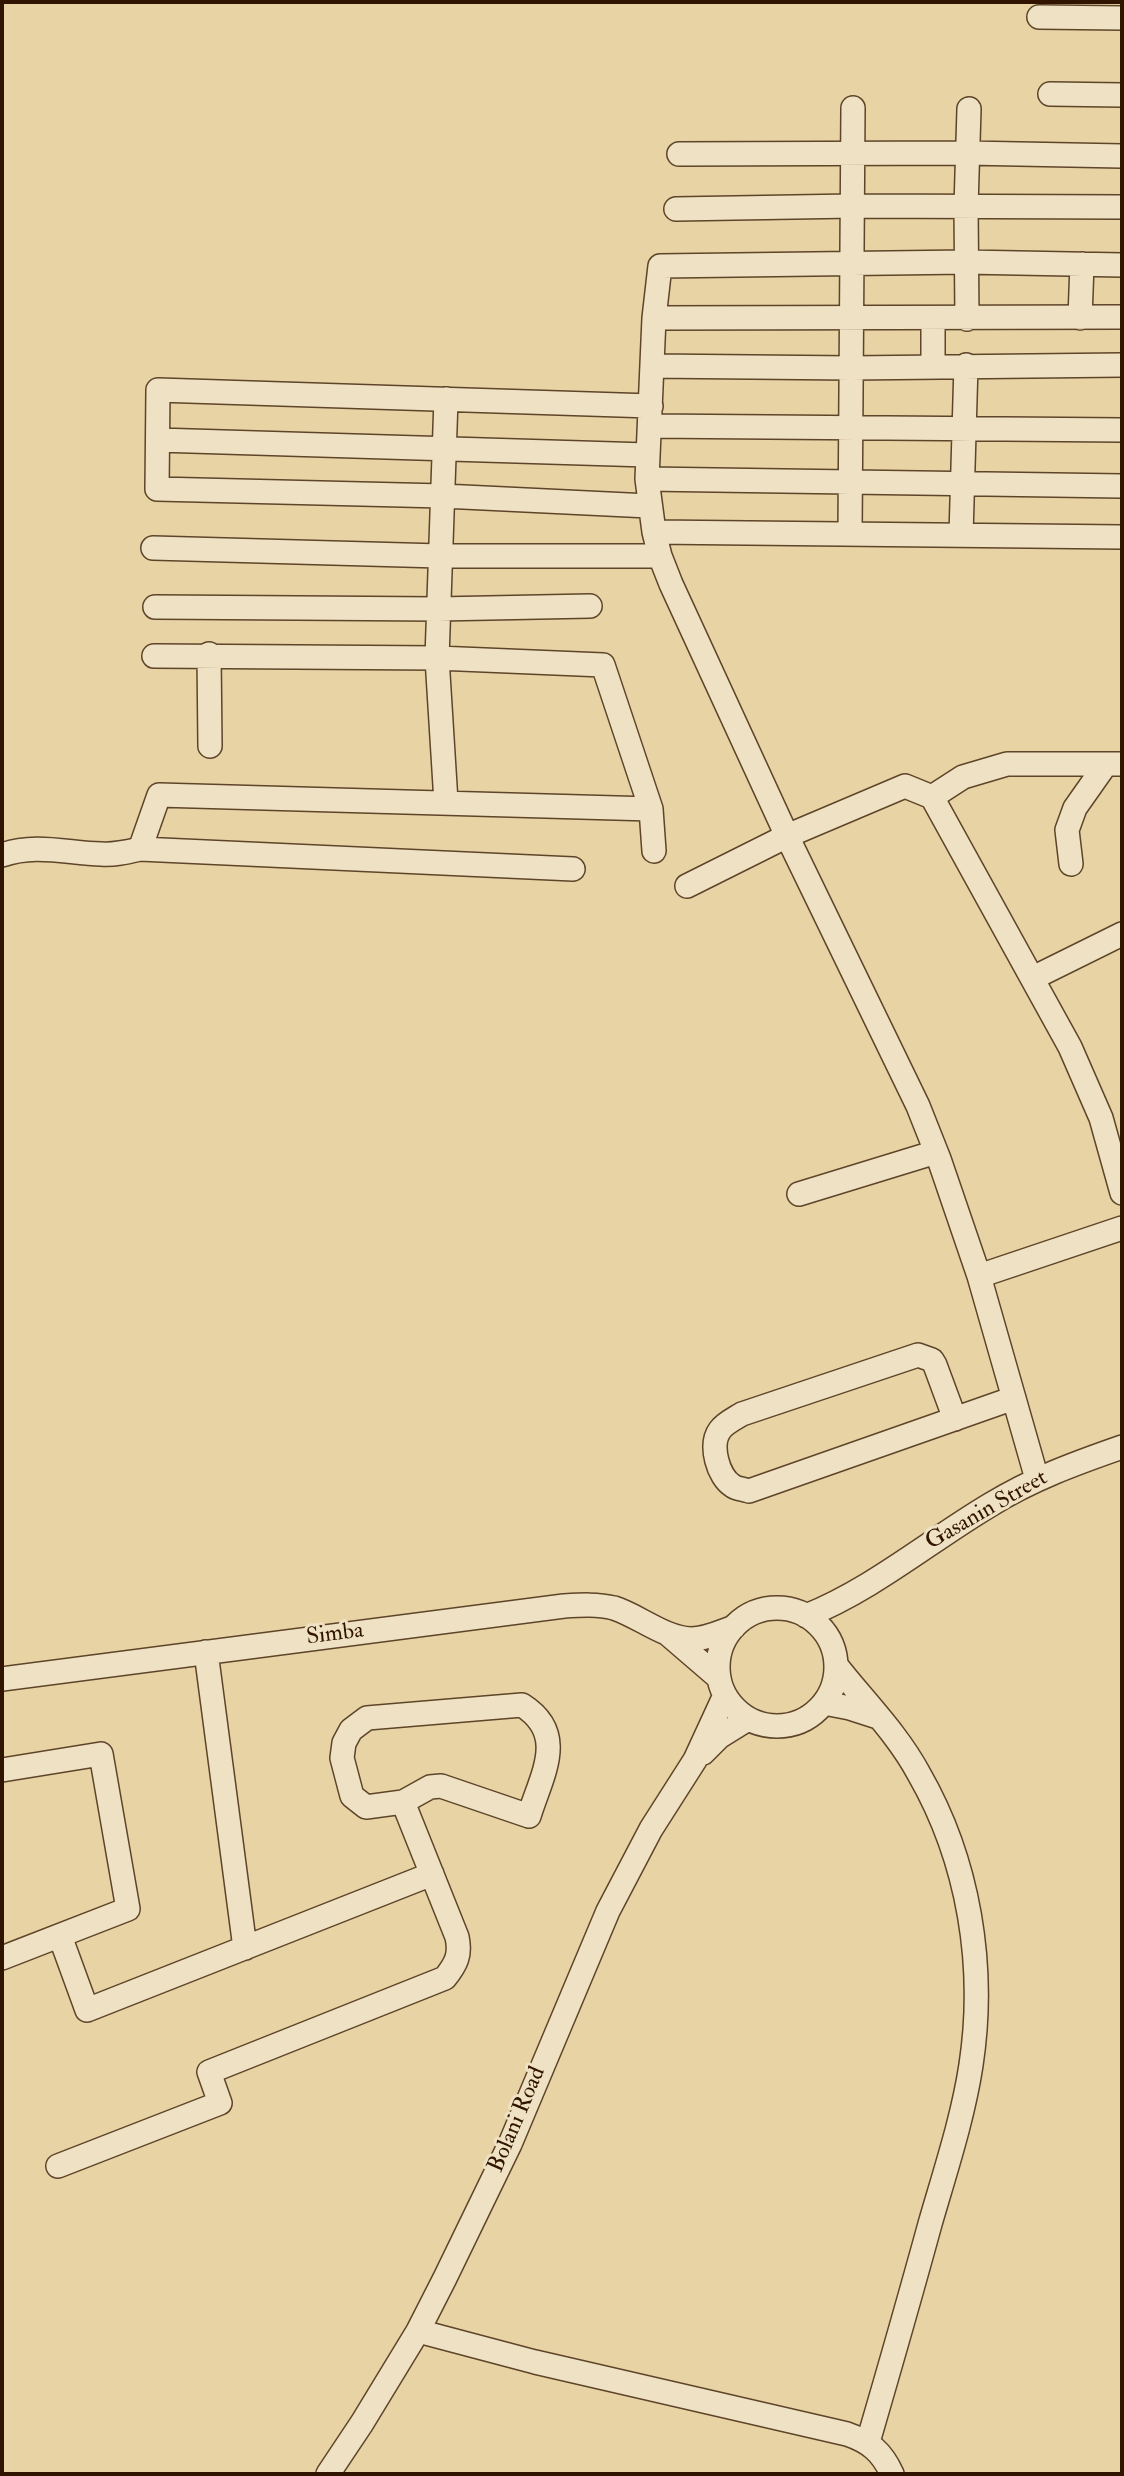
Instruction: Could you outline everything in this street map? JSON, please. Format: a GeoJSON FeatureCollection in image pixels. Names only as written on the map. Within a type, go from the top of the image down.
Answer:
{"type":"FeatureCollection","features":[{"type":"Feature","properties":{"kind":"street"},"geometry":{"type":"LineString","coordinates":[[1039,17],[1122,18]]}},
{"type":"Feature","properties":{"kind":"street"},"geometry":{"type":"LineString","coordinates":[[1050,94],[1122,94]]}},
{"type":"Feature","properties":{"kind":"street"},"geometry":{"type":"LineString","coordinates":[[850,533],[853,108]]}},
{"type":"Feature","properties":{"kind":"street"},"geometry":{"type":"LineString","coordinates":[[967,319],[969,109]]}},
{"type":"Feature","properties":{"kind":"street"},"geometry":{"type":"LineString","coordinates":[[679,154],[967,153],[1122,156]]}},
{"type":"Feature","properties":{"kind":"street"},"geometry":{"type":"LineString","coordinates":[[677,209],[853,206],[1122,207]]}},
{"type":"Feature","properties":{"kind":"street"},"geometry":{"type":"LineString","coordinates":[[1037,1479],[979,1276],[936,1152],[912,1094],[786,836],[660,556],[649,506],[648,480],[654,318],[660,266],[966,262],[1122,265]]}},
{"type":"Feature","properties":{"kind":"street"},"geometry":{"type":"LineString","coordinates":[[1080,318],[1082,264]]}},
{"type":"Feature","properties":{"kind":"street"},"geometry":{"type":"LineString","coordinates":[[654,318],[1122,317]]}},
{"type":"Feature","properties":{"kind":"street"},"geometry":{"type":"LineString","coordinates":[[933,318],[933,366]]}},
{"type":"Feature","properties":{"kind":"street"},"geometry":{"type":"LineString","coordinates":[[961,535],[966,365]]}},
{"type":"Feature","properties":{"kind":"street"},"geometry":{"type":"LineString","coordinates":[[652,366],[851,368],[1122,365]]}},
{"type":"Feature","properties":{"kind":"street"},"geometry":{"type":"LineString","coordinates":[[649,506],[443,496],[157,489],[158,390],[446,398],[650,416],[851,428],[1122,430]]}},
{"type":"Feature","properties":{"kind":"street"},"geometry":{"type":"LineString","coordinates":[[446,398],[437,659],[446,802]]}},
{"type":"Feature","properties":{"kind":"street"},"geometry":{"type":"LineString","coordinates":[[158,440],[648,455]]}},
{"type":"Feature","properties":{"kind":"street"},"geometry":{"type":"LineString","coordinates":[[648,480],[1122,486]]}},
{"type":"Feature","properties":{"kind":"street"},"geometry":{"type":"LineString","coordinates":[[654,532],[1122,537]]}},
{"type":"Feature","properties":{"kind":"street"},"geometry":{"type":"LineString","coordinates":[[153,548],[440,556],[660,556]]}},
{"type":"Feature","properties":{"kind":"street"},"geometry":{"type":"LineString","coordinates":[[155,607],[438,609],[590,606]]}},
{"type":"Feature","properties":{"kind":"street"},"geometry":{"type":"LineString","coordinates":[[209,654],[209,747]]}},
{"type":"Feature","properties":{"kind":"street"},"geometry":{"type":"LineString","coordinates":[[154,656],[209,654],[603,665],[651,809],[654,851]]}},
{"type":"Feature","properties":{"kind":"street"},"geometry":{"type":"LineString","coordinates":[[932,797],[962,777],[1007,764],[1114,764]]}},
{"type":"Feature","properties":{"kind":"street"},"geometry":{"type":"LineString","coordinates":[[1072,864],[1066,830],[1075,808],[1114,764]]}},
{"type":"Feature","properties":{"kind":"street"},"geometry":{"type":"LineString","coordinates":[[687,886],[786,836],[905,786],[932,797],[1070,1047],[1101,1118],[1122,1193]]}},
{"type":"Feature","properties":{"kind":"street"},"geometry":{"type":"LineString","coordinates":[[140,849],[159,795],[651,809]]}},
{"type":"Feature","properties":{"kind":"street"},"geometry":{"type":"LineString","coordinates":[[2,855],[33,847],[99,854],[119,854],[140,849],[573,869]]}},
{"type":"Feature","properties":{"kind":"street"},"geometry":{"type":"LineString","coordinates":[[1033,978],[1104,940],[1122,934]]}},
{"type":"Feature","properties":{"kind":"street"},"geometry":{"type":"LineString","coordinates":[[799,1194],[936,1152]]}},
{"type":"Feature","properties":{"kind":"street"},"geometry":{"type":"LineString","coordinates":[[979,1276],[1122,1228]]}},
{"type":"Feature","properties":{"kind":"street"},"geometry":{"type":"LineString","coordinates":[[955,1419],[935,1365],[932,1360],[918,1355],[742,1414],[720,1430],[715,1439],[716,1457],[724,1478],[734,1487],[749,1491],[955,1419],[1014,1398]]}},
{"type":"Feature","properties":{"kind":"street","name":"Gasanin Street"},"geometry":{"type":"LineString","coordinates":[[830,1642],[844,1607],[861,1591],[952,1528],[1037,1479],[1122,1447]]}},
{"type":"Feature","properties":{"kind":"street","name":"Gasanin Street"},"geometry":{"type":"LineString","coordinates":[[806,1616],[861,1591]]}},
{"type":"Feature","properties":{"kind":"street","name":"Simba"},"geometry":{"type":"LineString","coordinates":[[2,1679],[583,1605],[614,1609],[664,1631]]}},
{"type":"Feature","properties":{"kind":"street"},"geometry":{"type":"LineString","coordinates":[[664,1631],[722,1686],[735,1709],[748,1719],[770,1726],[792,1724],[812,1715],[824,1703],[834,1682],[836,1665],[830,1642],[820,1627],[806,1616],[789,1609],[753,1613],[734,1627],[726,1637],[720,1654],[722,1686]]}},
{"type":"Feature","properties":{"kind":"street"},"geometry":{"type":"LineString","coordinates":[[664,1631],[691,1639],[708,1637],[734,1627]]}},
{"type":"Feature","properties":{"kind":"street"},"geometry":{"type":"LineString","coordinates":[[206,1652],[245,1948]]}},
{"type":"Feature","properties":{"kind":"street"},"geometry":{"type":"LineString","coordinates":[[836,1665],[895,1735],[938,1811],[953,1850],[965,1894],[972,1935],[976,2023],[971,2067],[961,2108],[868,2442]]}},
{"type":"Feature","properties":{"kind":"street","name":"Bolani Road"},"geometry":{"type":"LineString","coordinates":[[328,2474],[418,2331],[466,2236],[510,2144],[613,1901],[651,1829],[695,1760],[722,1686]]}},
{"type":"Feature","properties":{"kind":"street"},"geometry":{"type":"LineString","coordinates":[[824,1703],[881,1718]]}},
{"type":"Feature","properties":{"kind":"street"},"geometry":{"type":"LineString","coordinates":[[522,1705],[536,1714],[548,1732],[550,1749],[529,1816],[441,1786],[430,1787],[403,1802],[366,1807],[352,1796],[342,1758],[344,1743],[351,1730],[368,1718],[522,1705]]}},
{"type":"Feature","properties":{"kind":"street","name":"Bolani Road"},"geometry":{"type":"LineString","coordinates":[[695,1760],[719,1737],[748,1719]]}},
{"type":"Feature","properties":{"kind":"street"},"geometry":{"type":"LineString","coordinates":[[2,1770],[101,1754],[128,1909],[2,1958]]}},
{"type":"Feature","properties":{"kind":"street"},"geometry":{"type":"LineString","coordinates":[[58,2166],[220,2103],[209,2072],[444,1978],[456,1965],[460,1951],[457,1937],[403,1802]]}},
{"type":"Feature","properties":{"kind":"street"},"geometry":{"type":"LineString","coordinates":[[60,1936],[87,2010],[432,1874]]}},
{"type":"Feature","properties":{"kind":"street"},"geometry":{"type":"LineString","coordinates":[[418,2331],[535,2362],[846,2434],[868,2442],[884,2459],[892,2474]]}}]}
